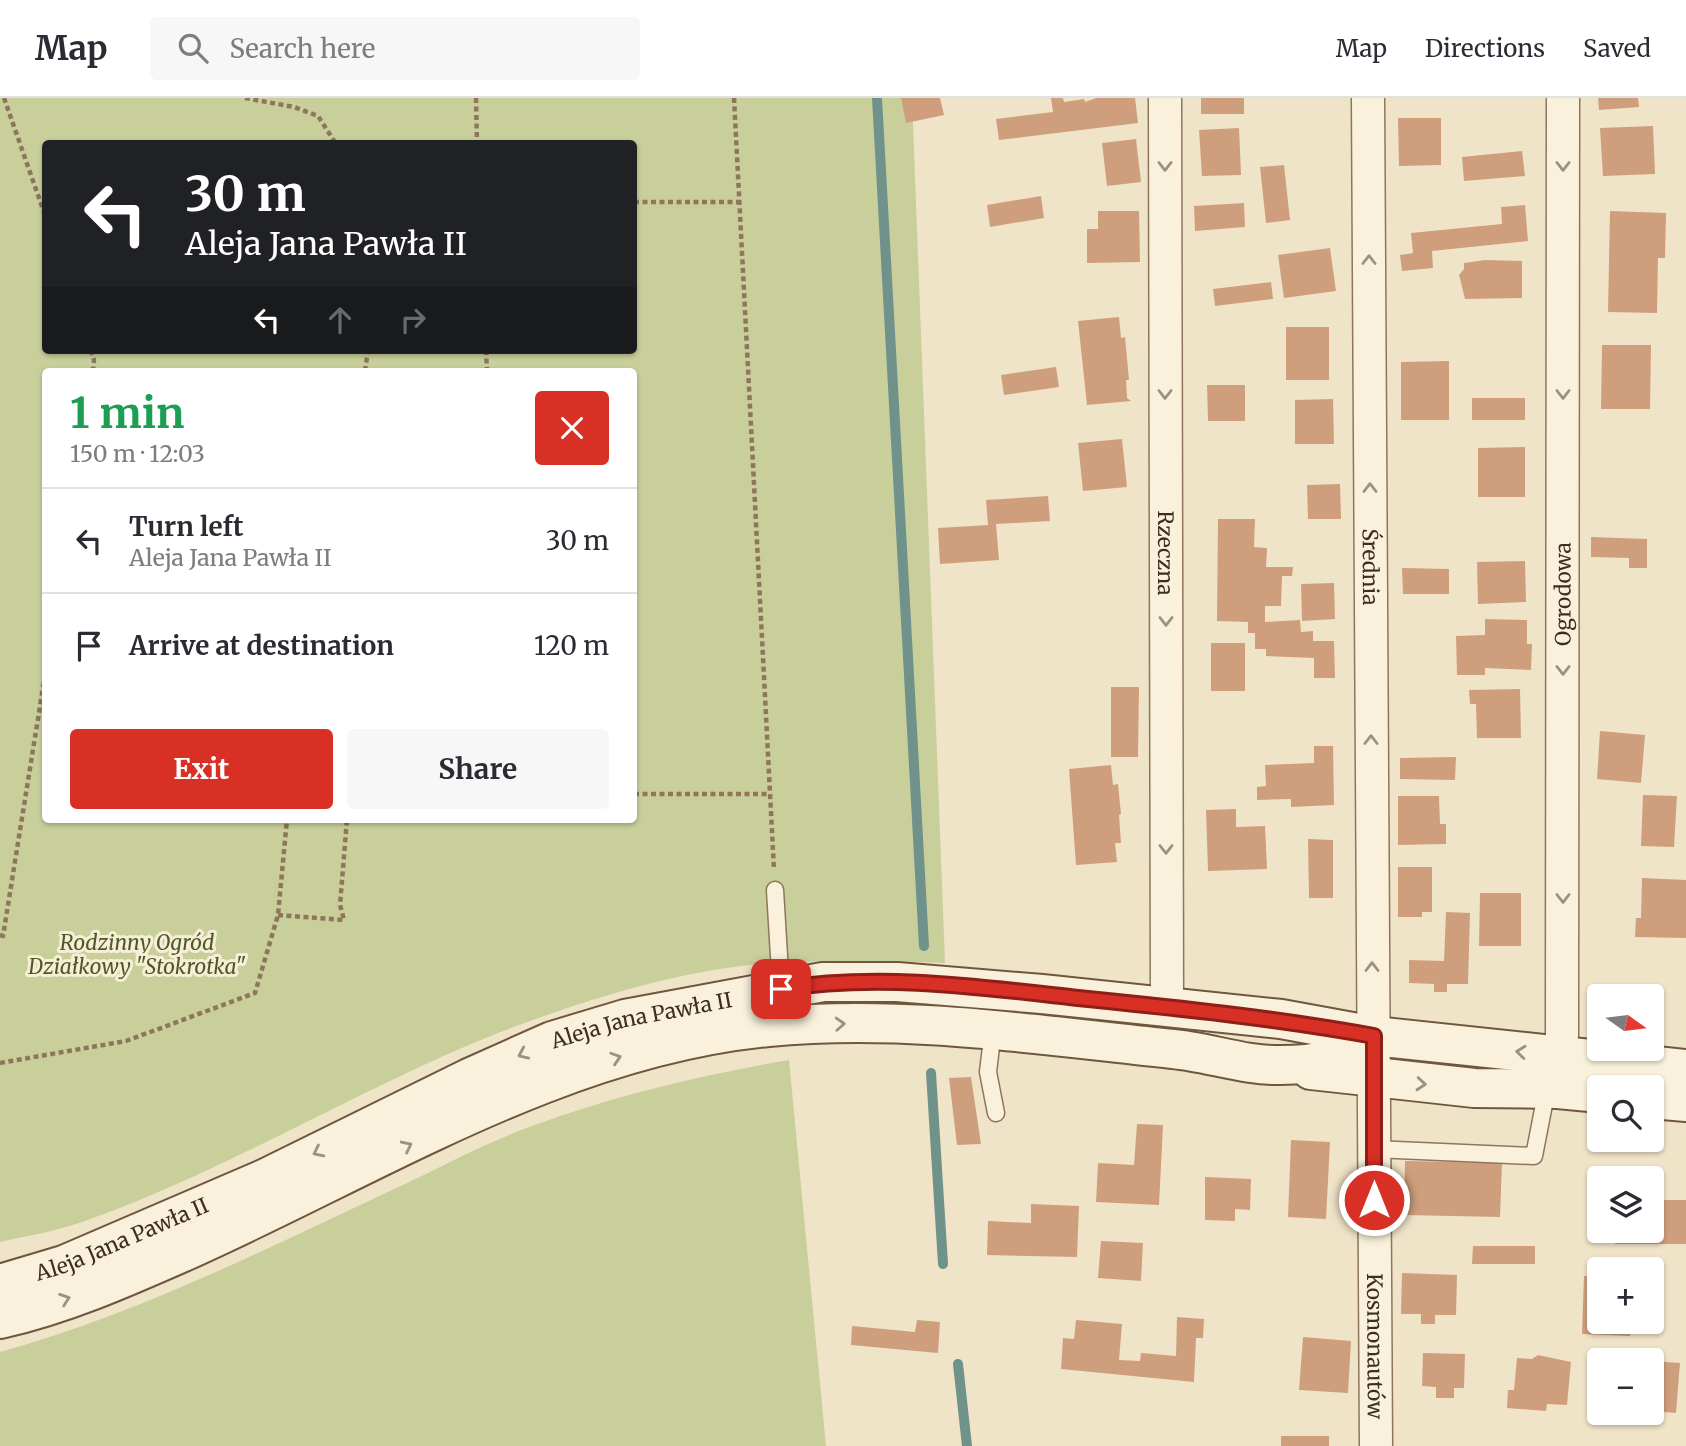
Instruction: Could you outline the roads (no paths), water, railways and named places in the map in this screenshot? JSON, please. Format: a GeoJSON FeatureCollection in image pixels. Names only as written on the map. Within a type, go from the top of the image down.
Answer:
{"type":"FeatureCollection","features":[{"type":"Feature","properties":{"kind":"street","name":"Rzeczna"},"geometry":{"type":"LineString","coordinates":[[1165,98],[1167,1007]]}},
{"type":"Feature","properties":{"kind":"street","name":"Średnia"},"geometry":{"type":"LineString","coordinates":[[1368,98],[1374,1036]]}},
{"type":"Feature","properties":{"kind":"street","name":"Ogrodowa"},"geometry":{"type":"LineString","coordinates":[[1556,1078],[1563,98]]}},
{"type":"Feature","properties":{"kind":"street","name":"Aleja Jana Pawła II"},"geometry":{"type":"LineString","coordinates":[[0,1283],[64,1265],[251,1184],[469,1078],[552,1041],[625,1020],[823,982],[897,982],[1281,1019],[1374,1036],[1556,1078],[1587,1089]]}},
{"type":"Feature","properties":{"kind":"street"},"geometry":{"type":"LineString","coordinates":[[993,1030],[1003,1013],[1023,999],[1042,994]]}},
{"type":"Feature","properties":{"kind":"street"},"geometry":{"type":"LineString","coordinates":[[1167,1007],[1182,1041],[1198,1051]]}},
{"type":"Feature","properties":{"kind":"street","name":"Aleja Jana Pawła II"},"geometry":{"type":"LineString","coordinates":[[0,1319],[70,1297],[149,1267],[276,1210],[481,1110],[563,1075],[633,1053],[767,1027],[852,1023],[993,1030],[1198,1051],[1374,1079],[1474,1088],[1556,1078],[1686,1069]]}},
{"type":"Feature","properties":{"kind":"street","name":"Aleja Jana Pawła II"},"geometry":{"type":"LineString","coordinates":[[1281,1065],[1334,1059],[1361,1048],[1374,1036]]}},
{"type":"Feature","properties":{"kind":"street","name":"Kosmonautów"},"geometry":{"type":"LineString","coordinates":[[1374,1036],[1376,1446]]}},
{"type":"Feature","properties":{"kind":"street"},"geometry":{"type":"LineString","coordinates":[[1664,1100],[1686,1102]]}},
{"type":"Feature","properties":{"kind":"lane"},"geometry":{"type":"LineString","coordinates":[[775,890],[781,989]]}},
{"type":"Feature","properties":{"kind":"lane"},"geometry":{"type":"LineString","coordinates":[[993,1030],[988,1072],[996,1113]]}},
{"type":"Feature","properties":{"kind":"lane"},"geometry":{"type":"LineString","coordinates":[[1374,1149],[1534,1156],[1556,1078]]}},
{"type":"Feature","properties":{"kind":"waterway"},"geometry":{"type":"LineString","coordinates":[[877,98],[924,946]]}},
{"type":"Feature","properties":{"kind":"waterway"},"geometry":{"type":"LineString","coordinates":[[931,1073],[943,1264]]}},
{"type":"Feature","properties":{"kind":"waterway"},"geometry":{"type":"LineString","coordinates":[[958,1364],[967,1446]]}},
{"type":"Feature","properties":{"kind":"park label","name":"Rodzinny Ogród Działkowy \"Stokrotka\""},"geometry":{"type":"Point","coordinates":[137,954]}}]}
